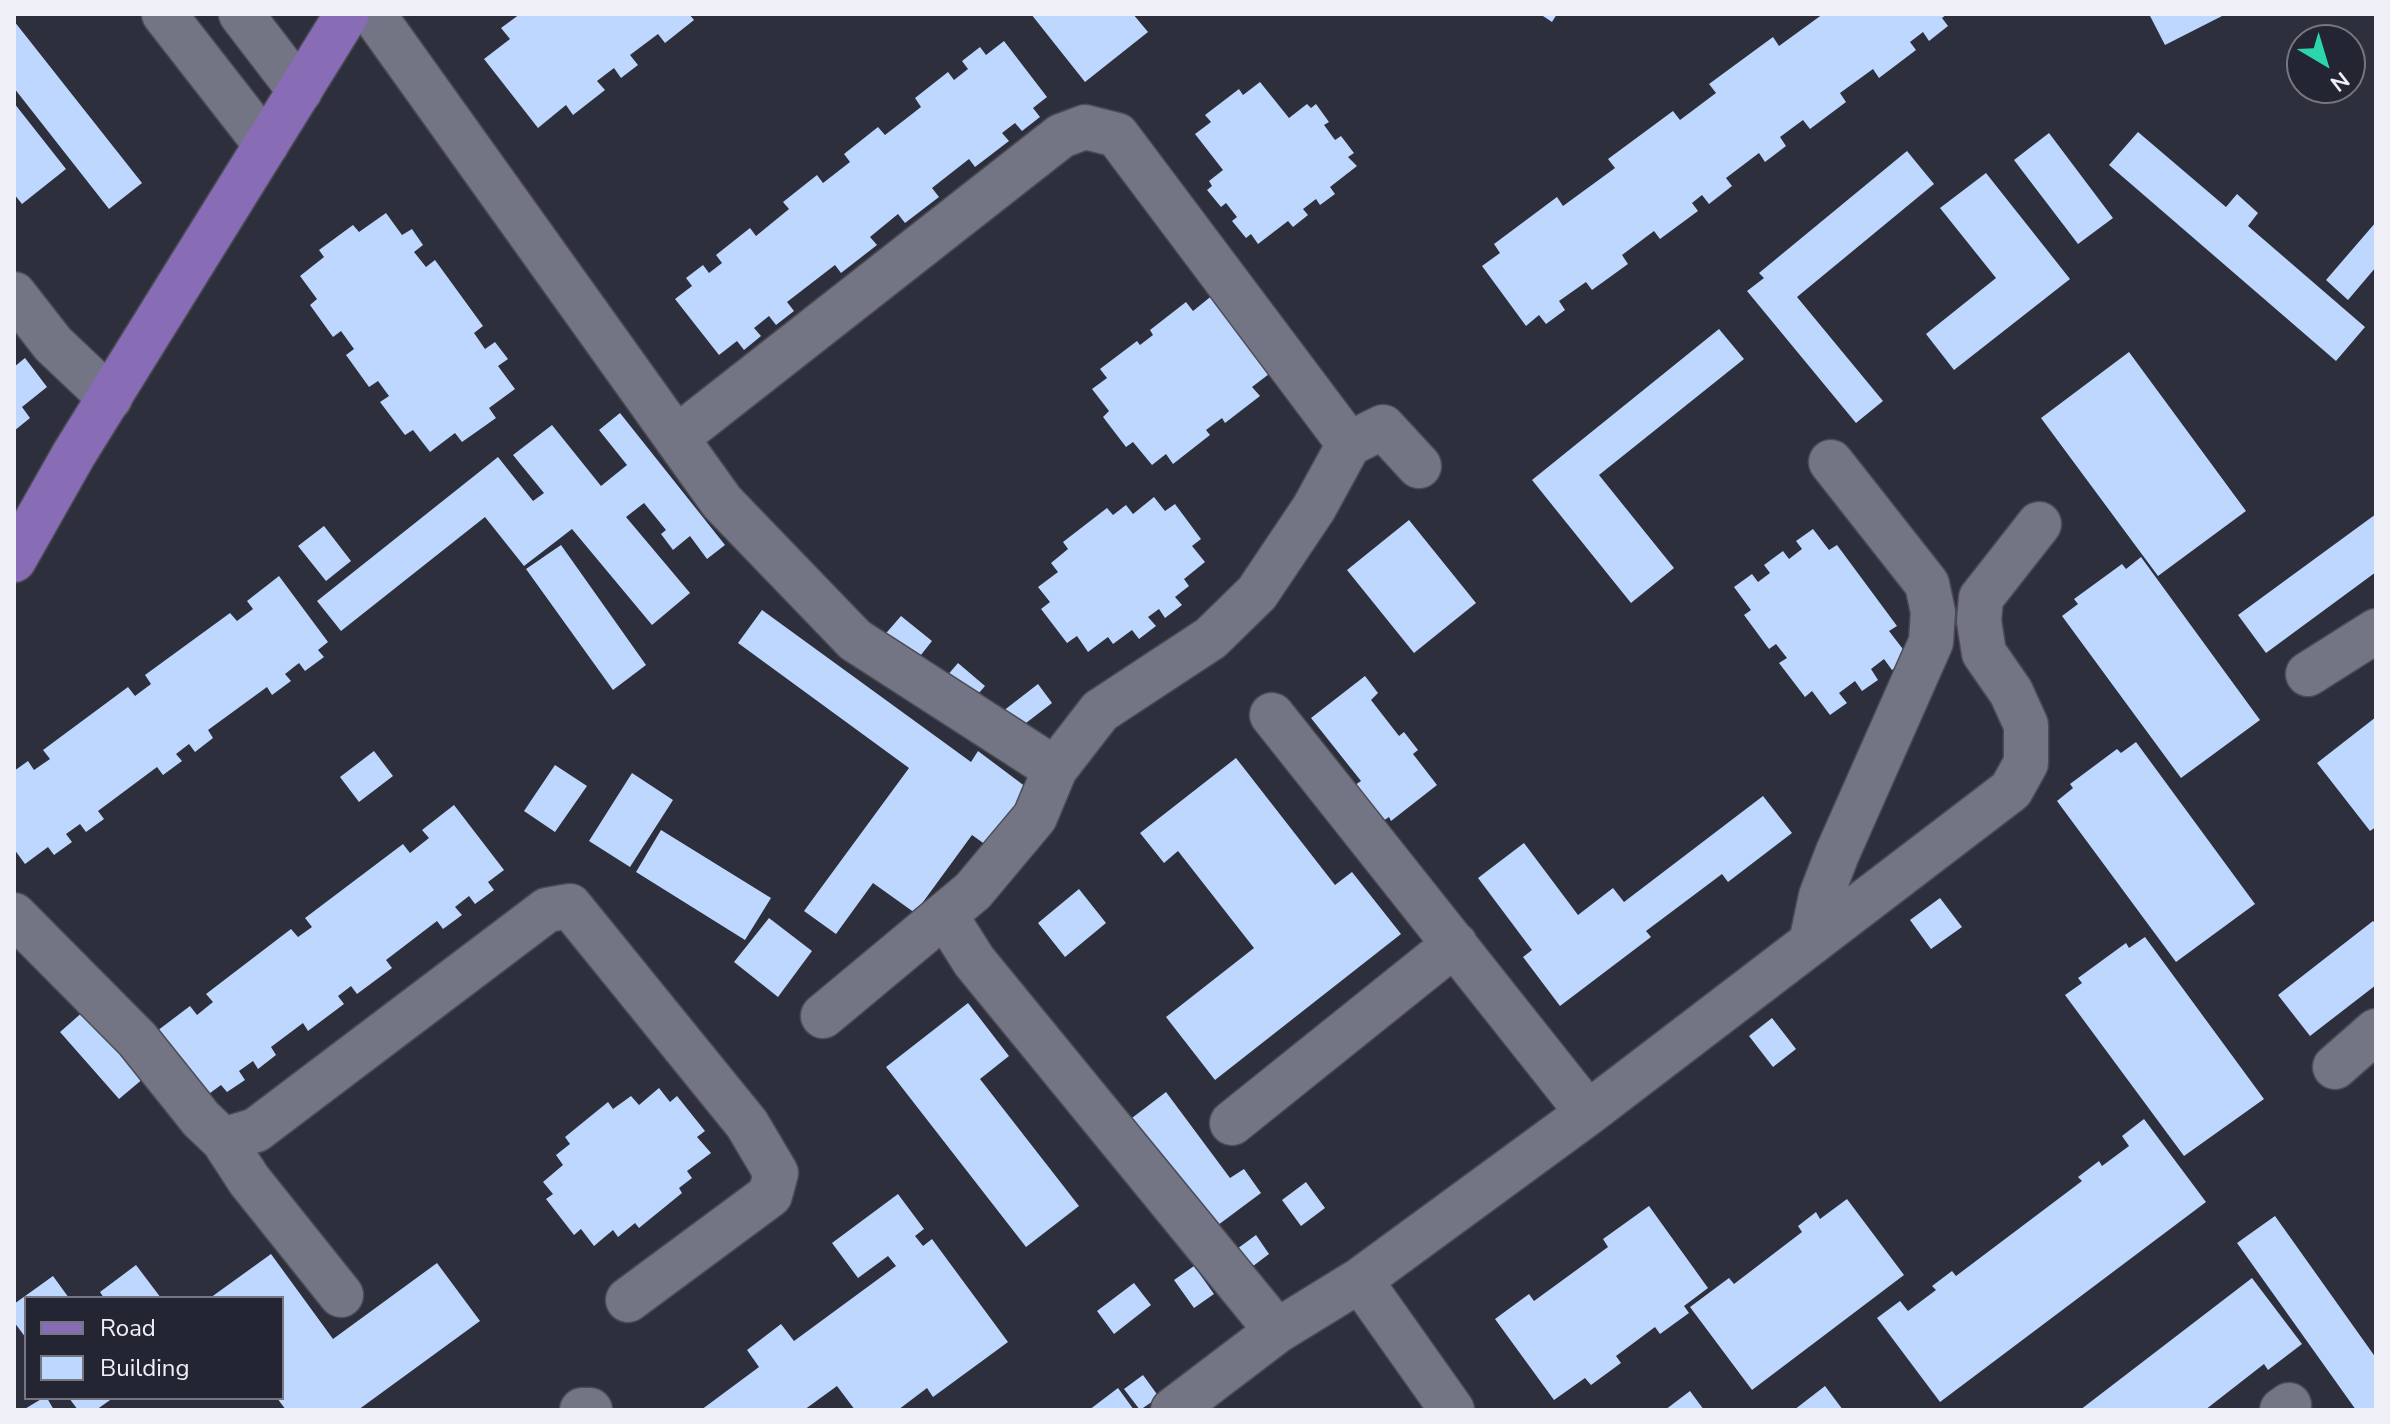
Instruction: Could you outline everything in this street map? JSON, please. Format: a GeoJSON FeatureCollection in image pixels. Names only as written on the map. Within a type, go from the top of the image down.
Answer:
{"type":"FeatureCollection","features":[{"type":"Feature","properties":{"kind":"main road"},"geometry":{"type":"LineString","coordinates":[[14,560],[347,14]]}},
{"type":"Feature","properties":{"kind":"street"},"geometry":{"type":"LineString","coordinates":[[164,14],[266,145]]}},
{"type":"Feature","properties":{"kind":"street"},"geometry":{"type":"LineString","coordinates":[[241,14],[300,91]]}},
{"type":"Feature","properties":{"kind":"street"},"geometry":{"type":"LineString","coordinates":[[373,14],[722,502],[855,640],[1055,769]]}},
{"type":"Feature","properties":{"kind":"street"},"geometry":{"type":"LineString","coordinates":[[676,438],[1061,136],[1085,127],[1117,135],[1349,444]]}},
{"type":"Feature","properties":{"kind":"street"},"geometry":{"type":"LineString","coordinates":[[14,294],[53,344],[110,398]]}},
{"type":"Feature","properties":{"kind":"street"},"geometry":{"type":"LineString","coordinates":[[823,1016],[973,891],[1035,817],[1055,769],[1100,711],[1211,638],[1257,593],[1314,508],[1349,444],[1383,427],[1419,466]]}},
{"type":"Feature","properties":{"kind":"street"},"geometry":{"type":"LineString","coordinates":[[1811,943],[1821,896],[1837,854],[1931,642],[1933,612],[1927,584],[1831,462]]}},
{"type":"Feature","properties":{"kind":"street"},"geometry":{"type":"LineString","coordinates":[[1173,1410],[1277,1331],[1360,1280],[1588,1113],[2011,790],[2026,763],[2026,725],[2011,692],[1984,653],[1979,621],[1981,598],[2039,524]]}},
{"type":"Feature","properties":{"kind":"street"},"geometry":{"type":"LineString","coordinates":[[2308,674],[2376,631]]}},
{"type":"Feature","properties":{"kind":"street"},"geometry":{"type":"LineString","coordinates":[[1272,715],[1588,1113]]}},
{"type":"Feature","properties":{"kind":"street"},"geometry":{"type":"LineString","coordinates":[[223,1140],[256,1130],[547,910],[570,906],[747,1124],[776,1173],[770,1195],[628,1300]]}},
{"type":"Feature","properties":{"kind":"street"},"geometry":{"type":"LineString","coordinates":[[14,915],[137,1039],[201,1119],[223,1140],[249,1180],[341,1295]]}},
{"type":"Feature","properties":{"kind":"street"},"geometry":{"type":"LineString","coordinates":[[945,915],[974,961],[1277,1331]]}},
{"type":"Feature","properties":{"kind":"street"},"geometry":{"type":"LineString","coordinates":[[1232,1123],[1455,944]]}},
{"type":"Feature","properties":{"kind":"street"},"geometry":{"type":"LineString","coordinates":[[2335,1067],[2376,1031]]}},
{"type":"Feature","properties":{"kind":"street"},"geometry":{"type":"LineString","coordinates":[[1360,1280],[1452,1410]]}},
{"type":"Feature","properties":{"kind":"street"},"geometry":{"type":"LineString","coordinates":[[582,1410],[590,1410]]}},
{"type":"Feature","properties":{"kind":"building"},"geometry":{"type":"Polygon","coordinates":[[[520,14],[689,14],[694,20],[665,43],[658,34],[630,55],[638,65],[621,78],[614,68],[597,81],[605,90],[573,115],[566,105],[538,128],[484,59],[510,39],[501,28],[520,14]]]}},
{"type":"Feature","properties":{"kind":"building"},"geometry":{"type":"Polygon","coordinates":[[[1031,14],[1133,14],[1148,32],[1085,82],[1031,14]]]}},
{"type":"Feature","properties":{"kind":"building"},"geometry":{"type":"Polygon","coordinates":[[[1540,14],[1557,14],[1552,22],[1540,14]]]}},
{"type":"Feature","properties":{"kind":"building"},"geometry":{"type":"Polygon","coordinates":[[[1823,14],[1947,14],[1942,18],[1948,26],[1929,41],[1923,32],[1910,42],[1916,50],[1879,78],[1873,69],[1840,93],[1846,102],[1810,129],[1803,120],[1780,137],[1786,146],[1765,162],[1759,153],[1726,178],[1732,186],[1709,204],[1702,195],[1692,203],[1698,211],[1660,239],[1654,231],[1622,255],[1628,264],[1592,290],[1586,282],[1559,301],[1565,310],[1546,324],[1539,315],[1526,326],[1482,266],[1500,253],[1494,244],[1557,197],[1563,206],[1615,168],[1608,159],[1673,111],[1680,120],[1716,93],[1709,84],[1773,37],[1779,46],[1823,14]]]}},
{"type":"Feature","properties":{"kind":"building"},"geometry":{"type":"Polygon","coordinates":[[[2149,14],[2226,14],[2165,45],[2149,14]]]}},
{"type":"Feature","properties":{"kind":"building"},"geometry":{"type":"Polygon","coordinates":[[[14,21],[142,183],[109,209],[14,88],[14,21]]]}},
{"type":"Feature","properties":{"kind":"building"},"geometry":{"type":"Polygon","coordinates":[[[1004,41],[1047,97],[1033,108],[1040,117],[1022,131],[1015,123],[1002,133],[1009,141],[975,167],[969,159],[932,188],[939,197],[905,223],[898,214],[870,237],[877,245],[841,273],[835,265],[787,302],[794,311],[776,325],[769,316],[754,328],[761,336],[744,350],[737,341],[719,355],[675,299],[692,286],[686,278],[703,265],[709,273],[722,263],[716,255],[750,228],[756,236],[789,209],[783,202],[817,175],[823,183],[850,162],[844,154],[878,127],[885,135],[921,107],[915,98],[948,72],[954,80],[968,69],[962,61],[980,47],[986,55],[1004,41]]]}},
{"type":"Feature","properties":{"kind":"building"},"geometry":{"type":"Polygon","coordinates":[[[1260,82],[1289,118],[1307,104],[1311,108],[1316,104],[1329,122],[1324,125],[1335,140],[1341,136],[1354,153],[1348,157],[1357,166],[1330,187],[1335,194],[1320,205],[1316,199],[1303,209],[1308,215],[1293,227],[1288,221],[1258,244],[1251,234],[1246,238],[1232,221],[1237,217],[1226,203],[1221,207],[1207,190],[1212,186],[1209,181],[1223,170],[1195,134],[1211,122],[1205,115],[1239,89],[1243,95],[1260,82]]]}},
{"type":"Feature","properties":{"kind":"building"},"geometry":{"type":"Polygon","coordinates":[[[14,103],[66,169],[22,204],[14,194],[14,103]]]}},
{"type":"Feature","properties":{"kind":"building"},"geometry":{"type":"Polygon","coordinates":[[[2138,132],[2226,207],[2237,194],[2258,213],[2248,226],[2365,327],[2336,361],[2109,165],[2138,132]]]}},
{"type":"Feature","properties":{"kind":"building"},"geometry":{"type":"Polygon","coordinates":[[[2049,133],[2113,218],[2078,244],[2014,160],[2049,133]]]}},
{"type":"Feature","properties":{"kind":"building"},"geometry":{"type":"Polygon","coordinates":[[[1907,151],[1934,184],[1797,297],[1883,401],[1856,423],[1747,291],[1764,278],[1759,273],[1907,151]]]}},
{"type":"Feature","properties":{"kind":"building"},"geometry":{"type":"Polygon","coordinates":[[[1986,173],[2070,279],[1954,370],[1926,334],[1996,278],[1940,208],[1986,173]]]}},
{"type":"Feature","properties":{"kind":"building"},"geometry":{"type":"Polygon","coordinates":[[[386,213],[402,235],[412,229],[423,245],[414,252],[426,267],[435,260],[483,326],[474,333],[485,349],[495,342],[508,359],[498,366],[515,389],[489,408],[496,418],[462,442],[455,433],[430,452],[413,430],[405,435],[380,402],[389,396],[378,381],[369,387],[346,355],[354,349],[341,331],[333,337],[310,305],[317,299],[300,276],[324,257],[319,250],[353,225],[359,232],[386,213]]]}},
{"type":"Feature","properties":{"kind":"building"},"geometry":{"type":"Polygon","coordinates":[[[2376,222],[2376,267],[2348,300],[2326,280],[2376,222]]]}},
{"type":"Feature","properties":{"kind":"building"},"geometry":{"type":"Polygon","coordinates":[[[1214,294],[1273,371],[1252,387],[1260,396],[1225,423],[1222,418],[1206,430],[1210,435],[1173,464],[1166,454],[1152,465],[1133,442],[1126,447],[1103,417],[1109,411],[1092,389],[1107,378],[1100,369],[1137,341],[1140,345],[1153,335],[1150,330],[1186,302],[1193,311],[1214,294]]]}},
{"type":"Feature","properties":{"kind":"building"},"geometry":{"type":"Polygon","coordinates":[[[1719,329],[1744,359],[1599,475],[1674,568],[1631,603],[1532,480],[1719,329]]]}},
{"type":"Feature","properties":{"kind":"building"},"geometry":{"type":"Polygon","coordinates":[[[2129,352],[2246,511],[2158,576],[2041,418],[2129,352]]]}},
{"type":"Feature","properties":{"kind":"building"},"geometry":{"type":"Polygon","coordinates":[[[25,358],[47,387],[22,407],[30,418],[14,431],[14,367],[25,358]]]}},
{"type":"Feature","properties":{"kind":"building"},"geometry":{"type":"Polygon","coordinates":[[[620,413],[725,545],[707,559],[690,536],[673,550],[661,534],[666,530],[644,503],[626,517],[690,593],[652,625],[572,529],[524,566],[485,517],[341,631],[317,601],[498,457],[533,501],[544,493],[513,455],[552,425],[601,486],[627,465],[599,430],[620,413]]]}},
{"type":"Feature","properties":{"kind":"building"},"geometry":{"type":"Polygon","coordinates":[[[1154,497],[1165,511],[1175,504],[1201,539],[1192,546],[1205,562],[1184,579],[1189,586],[1175,597],[1182,605],[1165,618],[1159,609],[1148,617],[1156,626],[1139,639],[1132,630],[1113,644],[1108,637],[1088,652],[1077,636],[1067,643],[1041,609],[1050,602],[1038,587],[1058,572],[1051,563],[1068,549],[1063,542],[1107,508],[1113,515],[1126,505],[1133,514],[1154,497]]]}},
{"type":"Feature","properties":{"kind":"building"},"geometry":{"type":"Polygon","coordinates":[[[2376,514],[2376,572],[2266,653],[2238,615],[2376,514]]]}},
{"type":"Feature","properties":{"kind":"building"},"geometry":{"type":"Polygon","coordinates":[[[1409,520],[1476,603],[1414,653],[1347,570],[1409,520]]]}},
{"type":"Feature","properties":{"kind":"building"},"geometry":{"type":"Polygon","coordinates":[[[324,526],[351,561],[326,581],[298,546],[324,526]]]}},
{"type":"Feature","properties":{"kind":"building"},"geometry":{"type":"Polygon","coordinates":[[[1813,529],[1829,550],[1837,545],[1897,626],[1889,631],[1909,657],[1892,670],[1884,659],[1871,669],[1878,680],[1862,691],[1855,681],[1839,693],[1847,703],[1830,715],[1812,691],[1805,697],[1779,663],[1787,658],[1776,644],[1769,649],[1744,615],[1751,610],[1734,587],[1752,574],[1758,582],[1770,573],[1764,565],[1783,551],[1789,559],[1802,549],[1796,541],[1813,529]]]}},
{"type":"Feature","properties":{"kind":"building"},"geometry":{"type":"Polygon","coordinates":[[[561,545],[646,665],[613,690],[526,569],[561,545]]]}},
{"type":"Feature","properties":{"kind":"building"},"geometry":{"type":"Polygon","coordinates":[[[2141,557],[2260,720],[2181,778],[2062,616],[2078,604],[2074,599],[2122,564],[2126,569],[2141,557]]]}},
{"type":"Feature","properties":{"kind":"building"},"geometry":{"type":"Polygon","coordinates":[[[279,576],[328,642],[318,650],[324,657],[305,671],[299,663],[285,674],[291,681],[272,695],[267,687],[208,730],[213,738],[195,752],[189,744],[176,754],[182,761],[163,775],[157,767],[98,811],[104,819],[86,832],[80,824],[66,834],[72,842],[54,855],[48,847],[25,864],[14,849],[14,771],[28,761],[34,770],[50,759],[43,750],[128,687],[135,696],[151,684],[145,675],[230,613],[237,621],[253,609],[247,601],[279,576]]]}},
{"type":"Feature","properties":{"kind":"building"},"geometry":{"type":"Polygon","coordinates":[[[762,610],[971,762],[978,751],[1034,793],[993,850],[972,835],[915,913],[873,883],[836,934],[804,911],[909,768],[738,643],[762,610]]]}},
{"type":"Feature","properties":{"kind":"building"},"geometry":{"type":"Polygon","coordinates":[[[901,616],[932,641],[913,665],[881,639],[901,616]]]}},
{"type":"Feature","properties":{"kind":"building"},"geometry":{"type":"Polygon","coordinates":[[[958,663],[985,686],[966,708],[940,684],[958,663]]]}},
{"type":"Feature","properties":{"kind":"building"},"geometry":{"type":"Polygon","coordinates":[[[1365,676],[1378,693],[1371,700],[1399,736],[1404,732],[1418,750],[1413,754],[1437,785],[1391,821],[1389,817],[1383,821],[1355,785],[1361,781],[1311,718],[1365,676]]]}},
{"type":"Feature","properties":{"kind":"building"},"geometry":{"type":"Polygon","coordinates":[[[1038,684],[1052,703],[1013,733],[998,715],[1038,684]]]}},
{"type":"Feature","properties":{"kind":"building"},"geometry":{"type":"Polygon","coordinates":[[[2376,717],[2376,827],[2370,831],[2317,763],[2376,717]]]}},
{"type":"Feature","properties":{"kind":"building"},"geometry":{"type":"Polygon","coordinates":[[[2136,742],[2255,904],[2176,962],[2057,801],[2073,788],[2070,784],[2117,749],[2121,753],[2136,742]]]}},
{"type":"Feature","properties":{"kind":"building"},"geometry":{"type":"Polygon","coordinates":[[[374,751],[393,776],[359,802],[340,777],[374,751]]]}},
{"type":"Feature","properties":{"kind":"building"},"geometry":{"type":"Polygon","coordinates":[[[1236,758],[1335,885],[1352,872],[1401,934],[1215,1080],[1166,1017],[1254,948],[1178,851],[1164,863],[1140,833],[1236,758]]]}},
{"type":"Feature","properties":{"kind":"building"},"geometry":{"type":"Polygon","coordinates":[[[555,765],[587,786],[555,832],[524,811],[555,765]]]}},
{"type":"Feature","properties":{"kind":"building"},"geometry":{"type":"Polygon","coordinates":[[[632,773],[673,800],[630,867],[589,841],[632,773]]]}},
{"type":"Feature","properties":{"kind":"building"},"geometry":{"type":"Polygon","coordinates":[[[1763,796],[1792,833],[1728,882],[1722,874],[1646,931],[1651,937],[1560,1006],[1523,957],[1532,950],[1478,878],[1524,843],[1578,915],[1613,888],[1624,902],[1763,796]]]}},
{"type":"Feature","properties":{"kind":"building"},"geometry":{"type":"Polygon","coordinates":[[[454,805],[504,870],[488,882],[494,890],[475,904],[469,896],[455,907],[462,915],[443,929],[437,921],[386,960],[392,968],[357,994],[351,986],[338,996],[344,1004],[308,1031],[303,1023],[271,1047],[276,1055],[258,1069],[253,1061],[239,1071],[245,1080],[227,1092],[221,1085],[206,1096],[157,1031],[190,1006],[197,1015],[213,1002],[206,994],[291,929],[298,937],[312,927],[305,918],[403,844],[410,853],[429,838],[422,830],[454,805]]]}},
{"type":"Feature","properties":{"kind":"building"},"geometry":{"type":"Polygon","coordinates":[[[661,830],[771,898],[745,940],[636,872],[661,830]]]}},
{"type":"Feature","properties":{"kind":"building"},"geometry":{"type":"Polygon","coordinates":[[[1079,889],[1106,923],[1065,957],[1038,923],[1079,889]]]}},
{"type":"Feature","properties":{"kind":"building"},"geometry":{"type":"Polygon","coordinates":[[[1940,898],[1962,927],[1931,949],[1910,920],[1940,898]]]}},
{"type":"Feature","properties":{"kind":"building"},"geometry":{"type":"Polygon","coordinates":[[[769,918],[812,951],[778,997],[734,962],[769,918]]]}},
{"type":"Feature","properties":{"kind":"building"},"geometry":{"type":"Polygon","coordinates":[[[2373,921],[2376,924],[2376,985],[2310,1036],[2278,995],[2373,921]]]}},
{"type":"Feature","properties":{"kind":"building"},"geometry":{"type":"Polygon","coordinates":[[[2145,937],[2264,1099],[2184,1156],[2065,995],[2082,983],[2078,978],[2126,943],[2129,948],[2145,937]]]}},
{"type":"Feature","properties":{"kind":"building"},"geometry":{"type":"Polygon","coordinates":[[[968,1003],[1009,1056],[980,1079],[1079,1206],[1026,1247],[886,1067],[968,1003]]]}},
{"type":"Feature","properties":{"kind":"building"},"geometry":{"type":"Polygon","coordinates":[[[85,1010],[144,1078],[119,1099],[60,1032],[85,1010]]]}},
{"type":"Feature","properties":{"kind":"building"},"geometry":{"type":"Polygon","coordinates":[[[1772,1018],[1796,1049],[1773,1067],[1749,1036],[1772,1018]]]}},
{"type":"Feature","properties":{"kind":"building"},"geometry":{"type":"Polygon","coordinates":[[[659,1088],[670,1102],[677,1096],[705,1131],[697,1137],[711,1153],[687,1171],[692,1178],[679,1188],[682,1193],[639,1228],[635,1223],[618,1237],[613,1230],[594,1246],[581,1229],[574,1235],[546,1199],[553,1194],[543,1182],[563,1165],[556,1155],[570,1144],[565,1137],[608,1102],[613,1109],[631,1096],[639,1105],[659,1088]]]}},
{"type":"Feature","properties":{"kind":"building"},"geometry":{"type":"Polygon","coordinates":[[[1166,1092],[1230,1178],[1244,1169],[1261,1193],[1210,1231],[1128,1121],[1166,1092]]]}},
{"type":"Feature","properties":{"kind":"building"},"geometry":{"type":"Polygon","coordinates":[[[2144,1119],[2206,1202],[1940,1402],[1877,1318],[1900,1301],[1908,1311],[1936,1290],[1932,1286],[1952,1271],[1956,1276],[2082,1181],[2078,1177],[2099,1161],[2102,1166],[2129,1146],[2122,1136],[2144,1119]]]}},
{"type":"Feature","properties":{"kind":"building"},"geometry":{"type":"Polygon","coordinates":[[[1306,1182],[1325,1208],[1301,1226],[1282,1200],[1306,1182]]]}},
{"type":"Feature","properties":{"kind":"building"},"geometry":{"type":"Polygon","coordinates":[[[898,1194],[924,1229],[915,1236],[923,1246],[932,1239],[1008,1342],[933,1397],[927,1388],[898,1410],[855,1410],[837,1386],[804,1410],[701,1410],[759,1367],[747,1350],[781,1324],[794,1341],[896,1266],[888,1256],[858,1278],[832,1243],[898,1194]]]}},
{"type":"Feature","properties":{"kind":"building"},"geometry":{"type":"Polygon","coordinates":[[[1847,1199],[1904,1275],[1752,1390],[1690,1307],[1729,1278],[1734,1284],[1802,1232],[1798,1226],[1816,1212],[1820,1219],[1847,1199]]]}},
{"type":"Feature","properties":{"kind":"building"},"geometry":{"type":"Polygon","coordinates":[[[1649,1206],[1708,1288],[1684,1306],[1689,1313],[1660,1334],[1655,1327],[1616,1356],[1621,1363],[1591,1385],[1585,1378],[1554,1400],[1495,1319],[1529,1294],[1534,1301],[1608,1247],[1603,1239],[1649,1206]]]}},
{"type":"Feature","properties":{"kind":"building"},"geometry":{"type":"Polygon","coordinates":[[[2275,1216],[2376,1358],[2376,1410],[2356,1410],[2237,1243],[2275,1216]]]}},
{"type":"Feature","properties":{"kind":"building"},"geometry":{"type":"Polygon","coordinates":[[[1256,1235],[1269,1254],[1244,1273],[1230,1254],[1256,1235]]]}},
{"type":"Feature","properties":{"kind":"building"},"geometry":{"type":"Polygon","coordinates":[[[271,1254],[333,1339],[437,1263],[480,1321],[358,1410],[286,1410],[278,1400],[284,1400],[284,1296],[213,1296],[271,1254]]]}},
{"type":"Feature","properties":{"kind":"building"},"geometry":{"type":"Polygon","coordinates":[[[136,1265],[159,1296],[103,1296],[100,1292],[136,1265]]]}},
{"type":"Feature","properties":{"kind":"building"},"geometry":{"type":"Polygon","coordinates":[[[1194,1266],[1214,1294],[1194,1308],[1174,1280],[1194,1266]]]}},
{"type":"Feature","properties":{"kind":"building"},"geometry":{"type":"Polygon","coordinates":[[[53,1276],[68,1296],[25,1296],[53,1276]]]}},
{"type":"Feature","properties":{"kind":"building"},"geometry":{"type":"Polygon","coordinates":[[[2252,1278],[2302,1344],[2268,1370],[2264,1364],[2205,1410],[2080,1410],[2252,1278]]]}},
{"type":"Feature","properties":{"kind":"building"},"geometry":{"type":"Polygon","coordinates":[[[1134,1283],[1151,1305],[1114,1334],[1097,1311],[1134,1283]]]}},
{"type":"Feature","properties":{"kind":"building"},"geometry":{"type":"Polygon","coordinates":[[[24,1297],[24,1335],[14,1322],[14,1304],[24,1297]]]}},
{"type":"Feature","properties":{"kind":"building"},"geometry":{"type":"Polygon","coordinates":[[[1143,1375],[1159,1397],[1140,1410],[1124,1389],[1143,1375]]]}},
{"type":"Feature","properties":{"kind":"building"},"geometry":{"type":"Polygon","coordinates":[[[1825,1386],[1843,1410],[1794,1410],[1825,1386]]]}},
{"type":"Feature","properties":{"kind":"building"},"geometry":{"type":"Polygon","coordinates":[[[1118,1388],[1134,1410],[1089,1410],[1118,1388]]]}},
{"type":"Feature","properties":{"kind":"building"},"geometry":{"type":"Polygon","coordinates":[[[1690,1391],[1704,1410],[1665,1410],[1690,1391]]]}},
{"type":"Feature","properties":{"kind":"building"},"geometry":{"type":"Polygon","coordinates":[[[40,1400],[48,1400],[54,1410],[23,1410],[40,1400]]]}},
{"type":"Feature","properties":{"kind":"building"},"geometry":{"type":"Polygon","coordinates":[[[70,1400],[110,1400],[96,1410],[78,1410],[70,1400]]]}}]}
